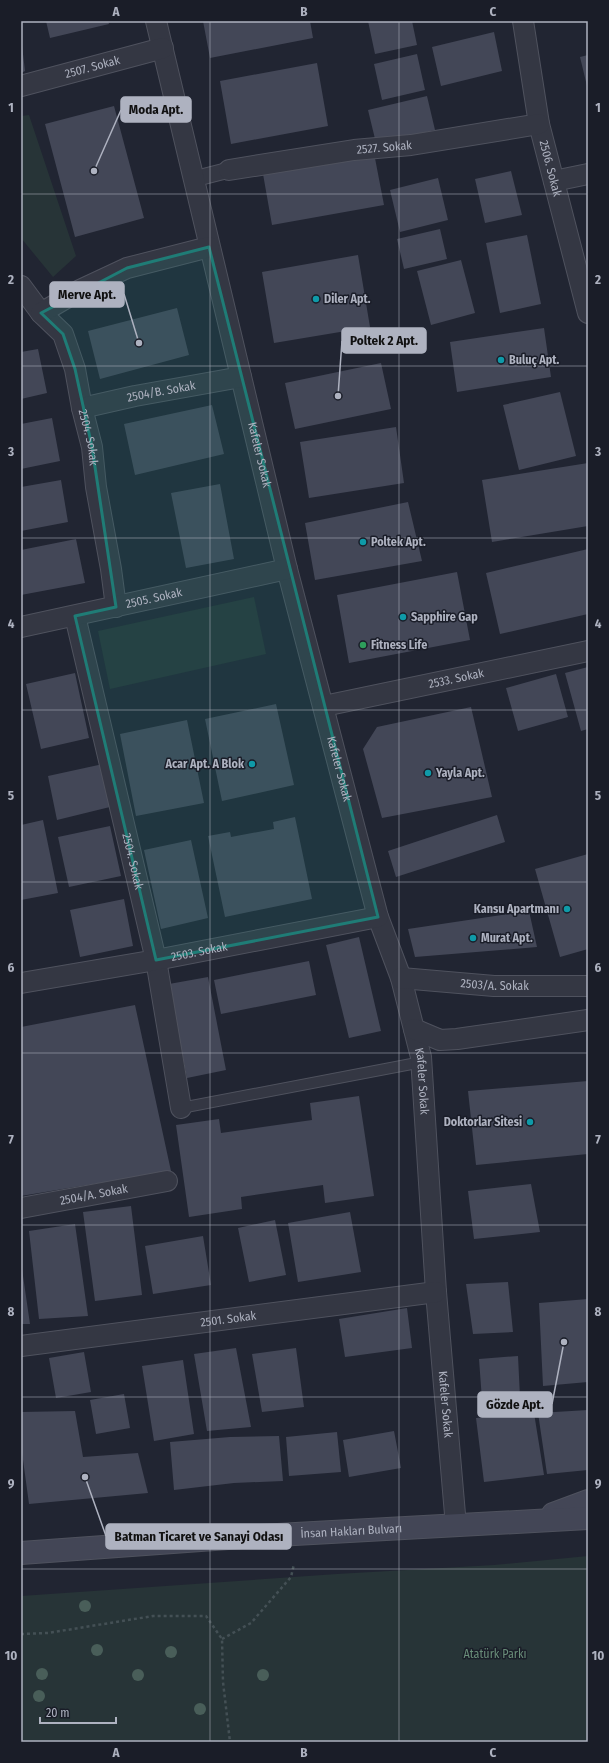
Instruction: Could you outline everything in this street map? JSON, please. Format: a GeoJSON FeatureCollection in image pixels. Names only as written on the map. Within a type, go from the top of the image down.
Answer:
{"type":"FeatureCollection","features":[{"type":"Feature","properties":{"kind":"main road"},"geometry":{"type":"LineString","coordinates":[[537,1520],[588,1501]]}},
{"type":"Feature","properties":{"kind":"main road"},"geometry":{"type":"LineString","coordinates":[[537,1520],[588,1518]]}},
{"type":"Feature","properties":{"kind":"main road","name":"İnsan Hakları Bulvarı"},"geometry":{"type":"LineString","coordinates":[[21,1553],[242,1537],[456,1526],[537,1520]]}},
{"type":"Feature","properties":{"kind":"street","name":"Kafeler Sokak"},"geometry":{"type":"LineString","coordinates":[[156,21],[287,569],[378,917],[401,978],[422,1062],[436,1292],[456,1526]]}},
{"type":"Feature","properties":{"kind":"street","name":"2506. Sokak"},"geometry":{"type":"LineString","coordinates":[[523,21],[539,124],[588,313]]}},
{"type":"Feature","properties":{"kind":"street","name":"2507. Sokak"},"geometry":{"type":"LineString","coordinates":[[21,86],[163,48]]}},
{"type":"Feature","properties":{"kind":"street","name":"2527. Sokak"},"geometry":{"type":"LineString","coordinates":[[230,170],[354,150],[411,145],[539,124]]}},
{"type":"Feature","properties":{"kind":"street"},"geometry":{"type":"LineString","coordinates":[[194,179],[230,170]]}},
{"type":"Feature","properties":{"kind":"street"},"geometry":{"type":"LineString","coordinates":[[554,181],[588,174]]}},
{"type":"Feature","properties":{"kind":"street"},"geometry":{"type":"LineString","coordinates":[[41,313],[80,290],[127,268],[209,247]]}},
{"type":"Feature","properties":{"kind":"street","name":"2504. Sokak"},"geometry":{"type":"LineString","coordinates":[[21,286],[41,313],[63,334],[76,369],[82,408],[92,447],[96,487],[111,569],[116,607]]}},
{"type":"Feature","properties":{"kind":"street","name":"2504/B. Sokak"},"geometry":{"type":"LineString","coordinates":[[82,408],[135,396],[241,377]]}},
{"type":"Feature","properties":{"kind":"street","name":"2505. Sokak"},"geometry":{"type":"LineString","coordinates":[[21,627],[287,569]]}},
{"type":"Feature","properties":{"kind":"street","name":"2504. Sokak"},"geometry":{"type":"LineString","coordinates":[[75,616],[156,960],[181,1108]]}},
{"type":"Feature","properties":{"kind":"street","name":"2533. Sokak"},"geometry":{"type":"LineString","coordinates":[[324,706],[588,651]]}},
{"type":"Feature","properties":{"kind":"street","name":"2503. Sokak"},"geometry":{"type":"LineString","coordinates":[[21,983],[156,960],[378,917]]}},
{"type":"Feature","properties":{"kind":"street","name":"2503/A. Sokak"},"geometry":{"type":"LineString","coordinates":[[401,978],[494,986],[588,986]]}},
{"type":"Feature","properties":{"kind":"street"},"geometry":{"type":"LineString","coordinates":[[414,1029],[440,1040],[457,1039],[588,1020]]}},
{"type":"Feature","properties":{"kind":"street","name":"2504/A. Sokak"},"geometry":{"type":"LineString","coordinates":[[21,1208],[167,1181]]}},
{"type":"Feature","properties":{"kind":"street","name":"2501. Sokak"},"geometry":{"type":"LineString","coordinates":[[21,1346],[436,1292]]}},
{"type":"Feature","properties":{"kind":"lane"},"geometry":{"type":"LineString","coordinates":[[181,1108],[422,1062]]}},
{"type":"Feature","properties":{"kind":"path"},"geometry":{"type":"LineString","coordinates":[[222,1639],[251,1623],[291,1577],[294,1564]]}},
{"type":"Feature","properties":{"kind":"path"},"geometry":{"type":"LineString","coordinates":[[21,1634],[48,1633],[153,1616],[206,1616],[222,1639],[223,1682],[230,1742]]}},
{"type":"Feature","properties":{"kind":"highlighted area"},"geometry":{"type":"Polygon","coordinates":[[[209,247],[378,917],[156,960],[75,616],[116,607],[92,447],[75,369],[63,334],[41,313],[127,268],[209,247]]]}},
{"type":"Feature","properties":{"kind":"green space"},"geometry":{"type":"Polygon","coordinates":[[[29,115],[76,256],[53,277],[21,238],[21,116],[29,115]]]}},
{"type":"Feature","properties":{"kind":"green space"},"geometry":{"type":"Polygon","coordinates":[[[254,597],[266,654],[110,689],[98,631],[254,597]]]}},
{"type":"Feature","properties":{"kind":"green space","name":"Atatürk Parkı"},"geometry":{"type":"Polygon","coordinates":[[[588,1556],[588,1742],[21,1742],[21,1596],[337,1574],[494,1565],[588,1556]]]}},
{"type":"Feature","properties":{"kind":"building"},"geometry":{"type":"Polygon","coordinates":[[[46,21],[108,21],[109,24],[50,38],[46,21]]]}},
{"type":"Feature","properties":{"kind":"building"},"geometry":{"type":"Polygon","coordinates":[[[203,21],[310,21],[313,38],[210,58],[203,21]]]}},
{"type":"Feature","properties":{"kind":"building"},"geometry":{"type":"Polygon","coordinates":[[[368,21],[412,21],[417,45],[375,54],[368,21]]]}},
{"type":"Feature","properties":{"kind":"building"},"geometry":{"type":"Polygon","coordinates":[[[494,32],[502,71],[441,86],[432,47],[494,32]]]}},
{"type":"Feature","properties":{"kind":"building"},"geometry":{"type":"Polygon","coordinates":[[[21,37],[25,71],[21,73],[21,37]]]}},
{"type":"Feature","properties":{"kind":"building"},"geometry":{"type":"Polygon","coordinates":[[[417,54],[425,90],[382,100],[374,64],[417,54]]]}},
{"type":"Feature","properties":{"kind":"building"},"geometry":{"type":"Polygon","coordinates":[[[588,55],[588,86],[587,86],[580,57],[588,55]]]}},
{"type":"Feature","properties":{"kind":"building"},"geometry":{"type":"Polygon","coordinates":[[[317,63],[328,126],[231,144],[220,81],[317,63]]]}},
{"type":"Feature","properties":{"kind":"building"},"geometry":{"type":"Polygon","coordinates":[[[427,96],[435,130],[376,143],[368,110],[427,96]]]}},
{"type":"Feature","properties":{"kind":"building"},"geometry":{"type":"Polygon","coordinates":[[[114,106],[144,218],[75,237],[45,124],[114,106]]]}},
{"type":"Feature","properties":{"kind":"building"},"geometry":{"type":"Polygon","coordinates":[[[374,153],[384,205],[272,225],[263,174],[374,153]]]}},
{"type":"Feature","properties":{"kind":"building"},"geometry":{"type":"Polygon","coordinates":[[[511,171],[522,215],[485,223],[475,179],[511,171]]]}},
{"type":"Feature","properties":{"kind":"building"},"geometry":{"type":"Polygon","coordinates":[[[438,178],[448,220],[400,232],[390,190],[438,178]]]}},
{"type":"Feature","properties":{"kind":"building"},"geometry":{"type":"Polygon","coordinates":[[[440,229],[447,259],[404,269],[397,239],[440,229]]]}},
{"type":"Feature","properties":{"kind":"building"},"geometry":{"type":"Polygon","coordinates":[[[527,235],[541,304],[500,313],[486,243],[527,235]]]}},
{"type":"Feature","properties":{"kind":"building","name":"Diler Apt."},"geometry":{"type":"Polygon","coordinates":[[[358,255],[370,327],[274,343],[262,272],[358,255]]]}},
{"type":"Feature","properties":{"kind":"building"},"geometry":{"type":"Polygon","coordinates":[[[461,260],[475,313],[431,325],[417,271],[461,260]]]}},
{"type":"Feature","properties":{"kind":"building"},"geometry":{"type":"Polygon","coordinates":[[[177,308],[189,355],[100,379],[88,331],[177,308]]]}},
{"type":"Feature","properties":{"kind":"building","name":"Buluç Apt."},"geometry":{"type":"Polygon","coordinates":[[[544,328],[551,377],[457,392],[450,342],[544,328]]]}},
{"type":"Feature","properties":{"kind":"building"},"geometry":{"type":"Polygon","coordinates":[[[38,349],[47,393],[21,399],[21,352],[38,349]]]}},
{"type":"Feature","properties":{"kind":"building"},"geometry":{"type":"Polygon","coordinates":[[[381,363],[391,409],[295,429],[285,383],[381,363]]]}},
{"type":"Feature","properties":{"kind":"building"},"geometry":{"type":"Polygon","coordinates":[[[560,392],[576,456],[519,470],[503,405],[560,392]]]}},
{"type":"Feature","properties":{"kind":"building"},"geometry":{"type":"Polygon","coordinates":[[[212,405],[224,454],[135,475],[124,424],[212,405]]]}},
{"type":"Feature","properties":{"kind":"building"},"geometry":{"type":"Polygon","coordinates":[[[52,418],[60,461],[21,469],[21,424],[52,418]]]}},
{"type":"Feature","properties":{"kind":"building"},"geometry":{"type":"Polygon","coordinates":[[[396,427],[404,483],[309,498],[300,442],[396,427]]]}},
{"type":"Feature","properties":{"kind":"building"},"geometry":{"type":"Polygon","coordinates":[[[588,463],[588,526],[492,542],[482,480],[588,463]]]}},
{"type":"Feature","properties":{"kind":"building"},"geometry":{"type":"Polygon","coordinates":[[[61,480],[68,522],[21,531],[21,487],[61,480]]]}},
{"type":"Feature","properties":{"kind":"building"},"geometry":{"type":"Polygon","coordinates":[[[220,484],[234,559],[186,568],[171,493],[220,484]]]}},
{"type":"Feature","properties":{"kind":"building","name":"Poltek Apt."},"geometry":{"type":"Polygon","coordinates":[[[408,502],[422,561],[315,580],[305,523],[408,502]]]}},
{"type":"Feature","properties":{"kind":"building"},"geometry":{"type":"Polygon","coordinates":[[[76,539],[85,583],[21,595],[21,550],[76,539]]]}},
{"type":"Feature","properties":{"kind":"building"},"geometry":{"type":"Polygon","coordinates":[[[588,549],[588,614],[500,634],[486,573],[588,549]]]}},
{"type":"Feature","properties":{"kind":"building","name":"Sapphire Gap"},"geometry":{"type":"Polygon","coordinates":[[[457,572],[470,640],[349,663],[337,595],[457,572]]]}},
{"type":"Feature","properties":{"kind":"building"},"geometry":{"type":"Polygon","coordinates":[[[588,667],[588,729],[581,731],[565,673],[588,667]]]}},
{"type":"Feature","properties":{"kind":"building"},"geometry":{"type":"Polygon","coordinates":[[[75,673],[89,738],[41,749],[26,684],[75,673]]]}},
{"type":"Feature","properties":{"kind":"building"},"geometry":{"type":"Polygon","coordinates":[[[556,674],[568,717],[518,731],[506,688],[556,674]]]}},
{"type":"Feature","properties":{"kind":"building","name":"Acar Apt. A Blok"},"geometry":{"type":"Polygon","coordinates":[[[276,704],[294,785],[222,801],[205,719],[276,704]]]}},
{"type":"Feature","properties":{"kind":"building","name":"Yayla Apt."},"geometry":{"type":"Polygon","coordinates":[[[471,707],[492,797],[382,818],[363,749],[377,727],[471,707]]]}},
{"type":"Feature","properties":{"kind":"building"},"geometry":{"type":"Polygon","coordinates":[[[187,720],[204,803],[136,816],[120,734],[187,720]]]}},
{"type":"Feature","properties":{"kind":"building"},"geometry":{"type":"Polygon","coordinates":[[[103,764],[114,806],[57,820],[48,776],[103,764]]]}},
{"type":"Feature","properties":{"kind":"building"},"geometry":{"type":"Polygon","coordinates":[[[497,815],[505,842],[396,877],[388,851],[497,815]]]}},
{"type":"Feature","properties":{"kind":"building"},"geometry":{"type":"Polygon","coordinates":[[[295,817],[312,899],[225,917],[208,836],[230,832],[231,837],[274,829],[273,822],[295,817]]]}},
{"type":"Feature","properties":{"kind":"building"},"geometry":{"type":"Polygon","coordinates":[[[43,820],[58,893],[21,900],[21,825],[43,820]]]}},
{"type":"Feature","properties":{"kind":"building"},"geometry":{"type":"Polygon","coordinates":[[[110,826],[121,876],[69,887],[58,837],[110,826]]]}},
{"type":"Feature","properties":{"kind":"building"},"geometry":{"type":"Polygon","coordinates":[[[191,840],[208,918],[161,929],[144,850],[191,840]]]}},
{"type":"Feature","properties":{"kind":"building","name":"Kansu Apartmanı"},"geometry":{"type":"Polygon","coordinates":[[[588,854],[588,949],[560,957],[535,869],[588,854]]]}},
{"type":"Feature","properties":{"kind":"building"},"geometry":{"type":"Polygon","coordinates":[[[124,899],[133,946],[80,957],[70,910],[124,899]]]}},
{"type":"Feature","properties":{"kind":"building","name":"Murat Apt."},"geometry":{"type":"Polygon","coordinates":[[[529,911],[537,947],[415,957],[408,929],[529,911]]]}},
{"type":"Feature","properties":{"kind":"building"},"geometry":{"type":"Polygon","coordinates":[[[359,937],[381,1031],[349,1038],[326,945],[359,937]]]}},
{"type":"Feature","properties":{"kind":"building"},"geometry":{"type":"Polygon","coordinates":[[[309,961],[316,995],[221,1014],[214,980],[309,961]]]}},
{"type":"Feature","properties":{"kind":"building"},"geometry":{"type":"Polygon","coordinates":[[[208,977],[226,1070],[187,1078],[169,984],[208,977]]]}},
{"type":"Feature","properties":{"kind":"building"},"geometry":{"type":"Polygon","coordinates":[[[135,1005],[171,1171],[21,1196],[21,1027],[135,1005]]]}},
{"type":"Feature","properties":{"kind":"building","name":"Doktorlar Sitesi"},"geometry":{"type":"Polygon","coordinates":[[[588,1081],[588,1154],[476,1165],[468,1091],[588,1081]]]}},
{"type":"Feature","properties":{"kind":"building"},"geometry":{"type":"Polygon","coordinates":[[[359,1096],[374,1196],[325,1203],[323,1185],[241,1197],[242,1209],[189,1217],[176,1125],[219,1119],[221,1133],[312,1120],[310,1103],[359,1096]]]}},
{"type":"Feature","properties":{"kind":"building"},"geometry":{"type":"Polygon","coordinates":[[[531,1184],[540,1232],[474,1239],[468,1191],[531,1184]]]}},
{"type":"Feature","properties":{"kind":"building"},"geometry":{"type":"Polygon","coordinates":[[[131,1206],[142,1295],[95,1301],[83,1212],[131,1206]]]}},
{"type":"Feature","properties":{"kind":"building"},"geometry":{"type":"Polygon","coordinates":[[[350,1212],[361,1272],[298,1282],[288,1223],[350,1212]]]}},
{"type":"Feature","properties":{"kind":"building"},"geometry":{"type":"Polygon","coordinates":[[[275,1220],[286,1275],[249,1282],[238,1228],[275,1220]]]}},
{"type":"Feature","properties":{"kind":"building"},"geometry":{"type":"Polygon","coordinates":[[[75,1224],[88,1316],[39,1319],[29,1231],[75,1224]]]}},
{"type":"Feature","properties":{"kind":"building"},"geometry":{"type":"Polygon","coordinates":[[[203,1236],[211,1285],[153,1294],[145,1246],[203,1236]]]}},
{"type":"Feature","properties":{"kind":"building"},"geometry":{"type":"Polygon","coordinates":[[[22,1269],[30,1324],[21,1324],[22,1269]]]}},
{"type":"Feature","properties":{"kind":"building"},"geometry":{"type":"Polygon","coordinates":[[[508,1282],[513,1332],[473,1334],[466,1284],[508,1282]]]}},
{"type":"Feature","properties":{"kind":"building"},"geometry":{"type":"Polygon","coordinates":[[[588,1299],[588,1382],[543,1386],[539,1303],[588,1299]]]}},
{"type":"Feature","properties":{"kind":"building"},"geometry":{"type":"Polygon","coordinates":[[[407,1308],[412,1348],[345,1357],[339,1319],[407,1308]]]}},
{"type":"Feature","properties":{"kind":"building"},"geometry":{"type":"Polygon","coordinates":[[[236,1348],[251,1427],[207,1431],[194,1354],[236,1348]]]}},
{"type":"Feature","properties":{"kind":"building"},"geometry":{"type":"Polygon","coordinates":[[[296,1348],[304,1407],[262,1412],[252,1354],[296,1348]]]}},
{"type":"Feature","properties":{"kind":"building"},"geometry":{"type":"Polygon","coordinates":[[[84,1352],[91,1392],[56,1398],[49,1358],[84,1352]]]}},
{"type":"Feature","properties":{"kind":"building"},"geometry":{"type":"Polygon","coordinates":[[[518,1356],[520,1397],[482,1400],[479,1359],[518,1356]]]}},
{"type":"Feature","properties":{"kind":"building"},"geometry":{"type":"Polygon","coordinates":[[[183,1360],[194,1434],[154,1441],[142,1366],[183,1360]]]}},
{"type":"Feature","properties":{"kind":"building"},"geometry":{"type":"Polygon","coordinates":[[[124,1394],[130,1428],[96,1434],[90,1400],[124,1394]]]}},
{"type":"Feature","properties":{"kind":"building"},"geometry":{"type":"Polygon","coordinates":[[[588,1410],[588,1470],[547,1474],[538,1413],[588,1410]]]}},
{"type":"Feature","properties":{"kind":"building"},"geometry":{"type":"Polygon","coordinates":[[[75,1411],[83,1457],[138,1453],[148,1493],[29,1504],[21,1445],[21,1412],[75,1411]]]}},
{"type":"Feature","properties":{"kind":"building"},"geometry":{"type":"Polygon","coordinates":[[[534,1413],[544,1475],[484,1482],[476,1418],[534,1413]]]}},
{"type":"Feature","properties":{"kind":"building"},"geometry":{"type":"Polygon","coordinates":[[[394,1431],[401,1468],[349,1477],[343,1440],[394,1431]]]}},
{"type":"Feature","properties":{"kind":"building"},"geometry":{"type":"Polygon","coordinates":[[[337,1432],[341,1472],[289,1476],[286,1437],[337,1432]]]}},
{"type":"Feature","properties":{"kind":"building"},"geometry":{"type":"Polygon","coordinates":[[[279,1436],[283,1481],[234,1483],[174,1490],[170,1442],[230,1437],[279,1436]]]}},
{"type":"Feature","properties":{"kind":"place","name":"Moda Apt."},"geometry":{"type":"Point","coordinates":[94,171]}},
{"type":"Feature","properties":{"kind":"place","name":"Diler Apt."},"geometry":{"type":"Point","coordinates":[316,299]}},
{"type":"Feature","properties":{"kind":"place","name":"Merve Apt."},"geometry":{"type":"Point","coordinates":[139,343]}},
{"type":"Feature","properties":{"kind":"place","name":"Buluç Apt."},"geometry":{"type":"Point","coordinates":[501,360]}},
{"type":"Feature","properties":{"kind":"place","name":"Poltek 2 Apt."},"geometry":{"type":"Point","coordinates":[338,396]}},
{"type":"Feature","properties":{"kind":"place","name":"Poltek Apt."},"geometry":{"type":"Point","coordinates":[363,542]}},
{"type":"Feature","properties":{"kind":"place","name":"Sapphire Gap"},"geometry":{"type":"Point","coordinates":[403,617]}},
{"type":"Feature","properties":{"kind":"place","name":"Fitness Life"},"geometry":{"type":"Point","coordinates":[363,645]}},
{"type":"Feature","properties":{"kind":"place","name":"Acar Apt. A Blok"},"geometry":{"type":"Point","coordinates":[252,764]}},
{"type":"Feature","properties":{"kind":"place","name":"Yayla Apt."},"geometry":{"type":"Point","coordinates":[428,773]}},
{"type":"Feature","properties":{"kind":"place","name":"Kansu Apartmanı"},"geometry":{"type":"Point","coordinates":[567,909]}},
{"type":"Feature","properties":{"kind":"place","name":"Murat Apt."},"geometry":{"type":"Point","coordinates":[473,938]}},
{"type":"Feature","properties":{"kind":"place","name":"Doktorlar Sitesi"},"geometry":{"type":"Point","coordinates":[530,1122]}},
{"type":"Feature","properties":{"kind":"place","name":"Gözde Apt."},"geometry":{"type":"Point","coordinates":[564,1342]}},
{"type":"Feature","properties":{"kind":"place","name":"Batman Ticaret ve Sanayi Odası"},"geometry":{"type":"Point","coordinates":[85,1477]}}]}
